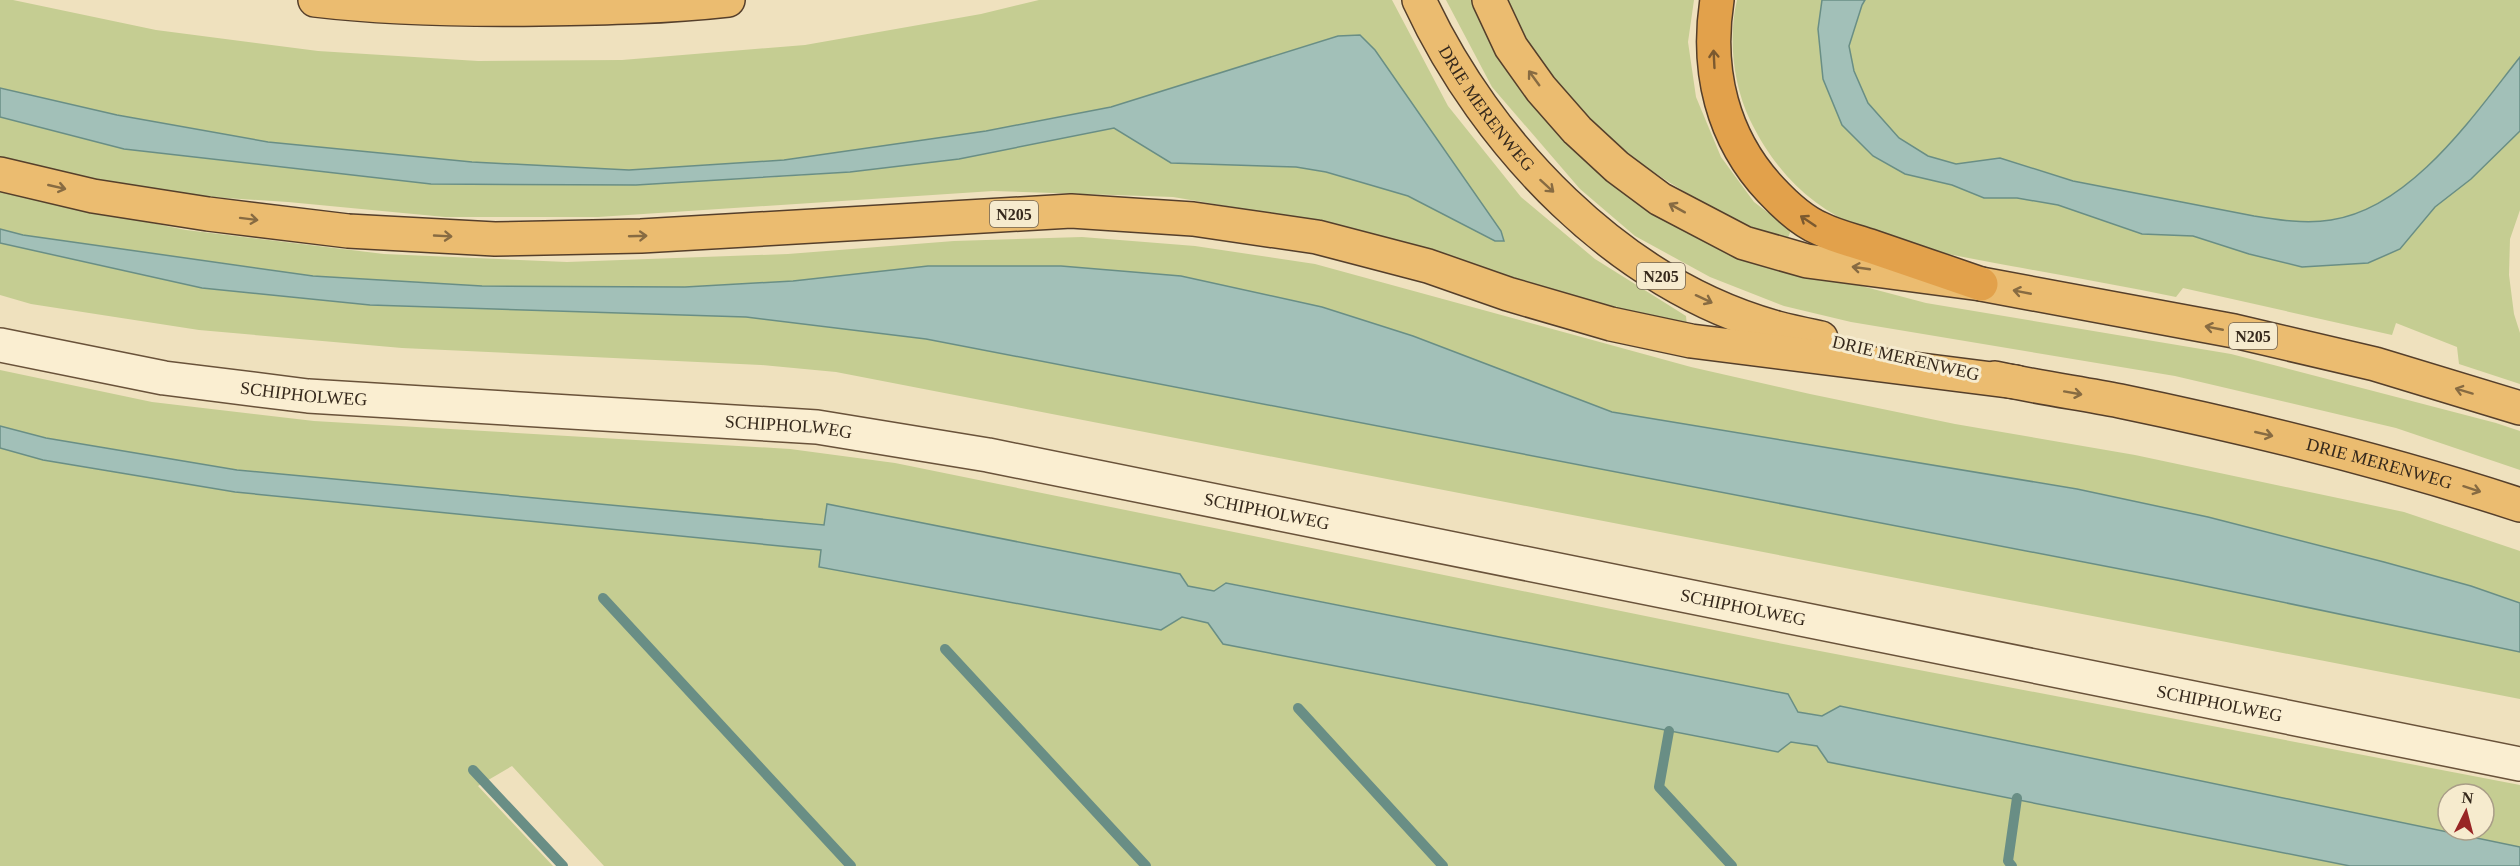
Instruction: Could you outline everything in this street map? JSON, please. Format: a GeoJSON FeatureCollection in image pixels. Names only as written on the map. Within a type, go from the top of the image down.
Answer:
{"type":"FeatureCollection","features":[{"type":"Feature","properties":{"kind":"highway"},"geometry":{"type":"LineString","coordinates":[[315,0],[459,10],[582,9],[693,4],[728,0]]}},
{"type":"Feature","properties":{"kind":"highway","name":"DRIE MERENWEG"},"geometry":{"type":"LineString","coordinates":[[1419,0],[1435,34],[1489,118],[1541,181],[1607,239],[1696,296],[1776,328],[2330,449],[2451,482],[2520,505]]}},
{"type":"Feature","properties":{"kind":"highway","name":"N205"},"geometry":{"type":"LineString","coordinates":[[1489,0],[1511,47],[1541,89],[1577,130],[1617,167],[1660,199],[1744,243],[1807,261],[1981,284],[2266,339],[2375,364],[2520,408]]}},
{"type":"Feature","properties":{"kind":"highway","name":"N205"},"geometry":{"type":"LineString","coordinates":[[1717,0],[1713,48],[1719,100],[1725,120],[1744,158],[1772,191],[1796,213],[1820,229],[1981,284]]}},
{"type":"Feature","properties":{"kind":"highway","name":"N205"},"geometry":{"type":"LineString","coordinates":[[0,174],[93,196],[208,214],[348,231],[495,239],[641,236],[1071,211],[1193,219],[1328,240],[1428,266],[1508,294],[1611,324],[1691,341],[2016,382]]}},
{"type":"Feature","properties":{"kind":"main road","name":"SCHIPHOLWEG"},"geometry":{"type":"LineString","coordinates":[[0,345],[164,378],[308,396],[817,428],[988,455],[2520,764]]}},
{"type":"Feature","properties":{"kind":"green space"},"geometry":{"type":"Polygon","coordinates":[[[0,0],[13,0],[156,30],[318,51],[478,61],[622,60],[805,45],[981,14],[1039,0],[1392,0],[1448,106],[1521,197],[1595,259],[1686,316],[1687,327],[1633,314],[1320,222],[1173,197],[993,191],[598,217],[445,217],[288,202],[150,193],[0,162],[0,117],[124,149],[431,184],[749,179],[850,172],[959,159],[1114,127],[1171,163],[1296,167],[1326,172],[1408,196],[1495,240],[1504,241],[1501,231],[1375,51],[1338,36],[1111,107],[986,131],[784,160],[629,170],[472,162],[268,142],[117,115],[0,88],[0,0]]]}},
{"type":"Feature","properties":{"kind":"green space"},"geometry":{"type":"Polygon","coordinates":[[[1446,0],[1476,0],[1531,98],[1801,270],[1926,303],[2231,354],[2496,423],[2520,431],[2520,470],[2396,428],[2175,376],[1851,322],[1784,306],[1710,277],[1635,236],[1580,189],[1492,87],[1446,0]]]}},
{"type":"Feature","properties":{"kind":"green space"},"geometry":{"type":"Polygon","coordinates":[[[1504,0],[1694,0],[1688,42],[1696,97],[1721,157],[1754,202],[1791,230],[1786,243],[1686,192],[1622,148],[1554,79],[1518,27],[1504,0]]]}},
{"type":"Feature","properties":{"kind":"green space"},"geometry":{"type":"Polygon","coordinates":[[[1737,0],[2520,0],[2520,210],[2510,239],[2509,275],[2514,314],[2520,333],[2520,384],[2459,364],[2457,347],[2396,323],[2392,335],[2183,288],[2176,297],[1931,250],[1859,228],[1827,210],[1798,188],[1772,158],[1750,120],[1744,106],[1734,61],[1733,30],[1737,0]]]}},
{"type":"Feature","properties":{"kind":"green space"},"geometry":{"type":"Polygon","coordinates":[[[0,192],[186,230],[384,254],[567,262],[788,254],[954,241],[1082,237],[1195,246],[1315,264],[1691,367],[1955,424],[2135,455],[2404,512],[2520,551],[2520,603],[2471,586],[2384,562],[2208,517],[2077,489],[1612,412],[1413,336],[1322,307],[1061,266],[928,266],[793,281],[685,287],[482,286],[313,276],[23,235],[0,229],[0,192]]]}},
{"type":"Feature","properties":{"kind":"green space"},"geometry":{"type":"Polygon","coordinates":[[[0,243],[202,288],[370,305],[746,317],[926,339],[2177,580],[2520,652],[2520,699],[836,372],[761,365],[402,348],[199,330],[31,304],[0,295],[0,243]]]}},
{"type":"Feature","properties":{"kind":"green space"},"geometry":{"type":"Polygon","coordinates":[[[0,370],[152,402],[314,421],[790,449],[895,463],[1768,641],[2520,785],[2520,847],[2496,842],[2496,782],[2436,782],[2436,830],[1840,706],[1822,716],[1797,712],[1787,694],[1227,583],[1214,591],[1188,586],[1180,574],[827,505],[824,526],[237,470],[46,438],[0,426],[0,370]]]}},
{"type":"Feature","properties":{"kind":"green space"},"geometry":{"type":"Polygon","coordinates":[[[0,448],[43,460],[235,492],[821,550],[819,567],[1161,630],[1182,617],[1208,623],[1223,644],[1778,752],[1791,742],[1817,746],[1828,762],[2350,866],[604,866],[512,766],[478,786],[553,866],[0,866],[0,448]]]}},
{"type":"Feature","properties":{"kind":"water"},"geometry":{"type":"Polygon","coordinates":[[[1822,0],[1865,0],[1849,46],[1854,71],[1868,103],[1899,138],[1928,156],[1956,164],[2000,158],[2073,181],[2263,217],[2312,222],[2331,220],[2360,212],[2388,198],[2414,179],[2461,131],[2520,57],[2520,131],[2471,179],[2435,207],[2400,249],[2368,263],[2302,267],[2249,254],[2193,236],[2142,234],[2058,205],[2017,198],[1984,198],[1952,185],[1905,174],[1873,156],[1842,125],[1823,79],[1818,29],[1822,0]]]}},
{"type":"Feature","properties":{"kind":"water"},"geometry":{"type":"Polygon","coordinates":[[[1360,35],[1375,50],[1501,231],[1504,241],[1495,241],[1408,196],[1326,172],[1296,167],[1171,163],[1114,128],[959,159],[850,172],[636,185],[431,184],[124,149],[0,117],[0,88],[117,115],[268,142],[472,162],[629,170],[784,160],[986,131],[1111,107],[1338,36],[1360,35]]]}},
{"type":"Feature","properties":{"kind":"water"},"geometry":{"type":"Polygon","coordinates":[[[0,229],[23,235],[313,276],[482,286],[685,287],[793,281],[928,266],[1061,266],[1181,276],[1322,307],[1413,336],[1612,412],[2077,489],[2208,517],[2471,586],[2520,603],[2520,652],[2177,580],[926,339],[746,317],[370,305],[202,288],[0,243],[0,229]]]}},
{"type":"Feature","properties":{"kind":"water"},"geometry":{"type":"Polygon","coordinates":[[[0,426],[46,438],[237,470],[824,525],[827,504],[1180,574],[1188,586],[1214,591],[1226,583],[1788,694],[1798,712],[1822,716],[1840,706],[2436,830],[2436,842],[2496,842],[2520,847],[2520,866],[2350,866],[1828,762],[1817,746],[1791,742],[1778,752],[1223,644],[1208,623],[1182,617],[1161,630],[819,567],[821,550],[235,492],[43,460],[0,448],[0,426]]]}},
{"type":"Feature","properties":{"kind":"waterway"},"geometry":{"type":"LineString","coordinates":[[603,598],[851,866]]}},
{"type":"Feature","properties":{"kind":"waterway"},"geometry":{"type":"LineString","coordinates":[[945,649],[1146,866]]}},
{"type":"Feature","properties":{"kind":"waterway"},"geometry":{"type":"LineString","coordinates":[[1298,708],[1443,866]]}},
{"type":"Feature","properties":{"kind":"waterway"},"geometry":{"type":"LineString","coordinates":[[1669,731],[1659,787],[1732,866]]}},
{"type":"Feature","properties":{"kind":"waterway"},"geometry":{"type":"LineString","coordinates":[[473,770],[563,866]]}},
{"type":"Feature","properties":{"kind":"waterway"},"geometry":{"type":"LineString","coordinates":[[2012,866],[2008,861],[2017,798]]}}]}
